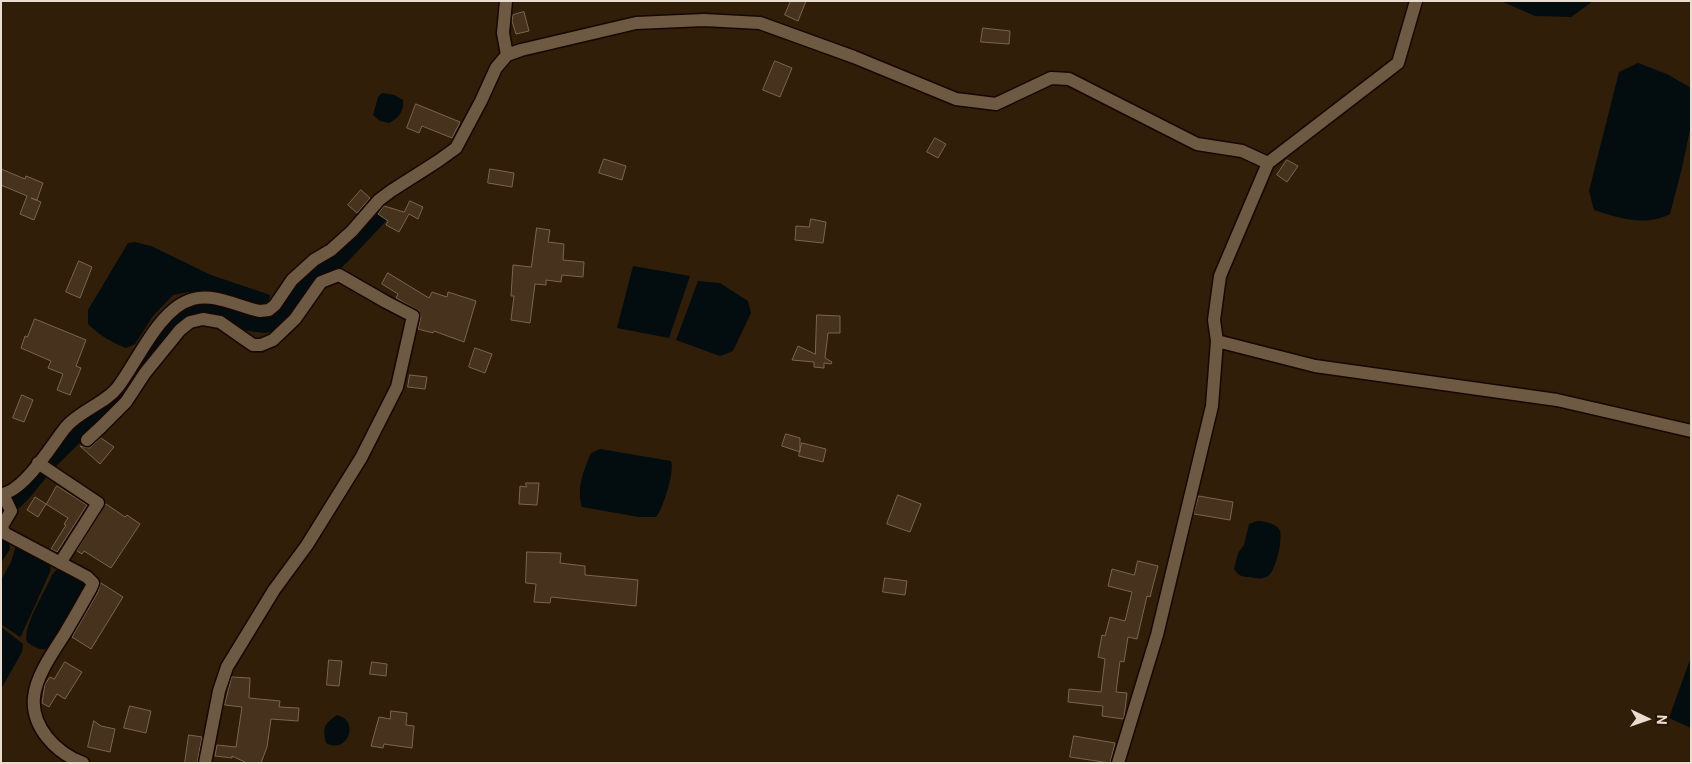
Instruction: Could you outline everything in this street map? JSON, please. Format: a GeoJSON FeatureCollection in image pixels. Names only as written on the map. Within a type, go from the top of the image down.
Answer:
{"type":"FeatureCollection","features":[{"type":"Feature","properties":{"kind":"street"},"geometry":{"type":"LineString","coordinates":[[506,1],[503,33],[507,55]]}},
{"type":"Feature","properties":{"kind":"street"},"geometry":{"type":"LineString","coordinates":[[1118,763],[1157,635],[1212,406],[1217,341],[1214,320],[1220,276],[1268,163],[1398,63],[1416,1]]}},
{"type":"Feature","properties":{"kind":"street"},"geometry":{"type":"LineString","coordinates":[[83,763],[60,751],[44,735],[34,706],[34,695],[41,674],[93,583],[87,577],[4,533],[2,526],[11,511],[2,494],[17,487],[68,424],[116,389],[164,317],[178,306],[193,299],[210,297],[260,311],[269,310],[275,305],[292,280],[314,260],[331,250],[352,231],[379,200],[438,162],[456,148],[481,102],[496,68],[507,55],[636,23],[704,20],[760,24],[854,57],[956,100],[996,104],[1051,78],[1069,78],[1197,144],[1242,151],[1268,163]]}},
{"type":"Feature","properties":{"kind":"street"},"geometry":{"type":"LineString","coordinates":[[87,440],[102,428],[126,402],[145,373],[180,330],[190,322],[203,319],[220,322],[253,345],[261,345],[273,340],[294,319],[321,282],[339,275],[413,316],[397,387],[361,458],[307,544],[274,590],[227,666],[205,763]]}},
{"type":"Feature","properties":{"kind":"street"},"geometry":{"type":"LineString","coordinates":[[1217,341],[1315,366],[1557,400],[1691,431]]}},
{"type":"Feature","properties":{"kind":"street"},"geometry":{"type":"LineString","coordinates":[[38,463],[98,503],[60,563]]}},
{"type":"Feature","properties":{"kind":"shaded area"},"geometry":{"type":"Polygon","coordinates":[[[1501,1],[1593,1],[1571,17],[1535,16],[1501,1]]]}},
{"type":"Feature","properties":{"kind":"shaded area"},"geometry":{"type":"Polygon","coordinates":[[[1638,63],[1667,74],[1691,88],[1691,125],[1670,214],[1661,218],[1642,221],[1622,218],[1594,210],[1589,191],[1619,72],[1638,63]]]}},
{"type":"Feature","properties":{"kind":"shaded area"},"geometry":{"type":"Polygon","coordinates":[[[382,93],[394,95],[403,100],[403,108],[400,114],[389,123],[380,121],[373,115],[378,97],[382,93]]]}},
{"type":"Feature","properties":{"kind":"shaded area"},"geometry":{"type":"Polygon","coordinates":[[[135,242],[151,246],[211,275],[270,295],[269,301],[261,304],[250,303],[213,293],[188,292],[173,295],[153,316],[135,344],[126,348],[121,346],[101,335],[88,324],[88,310],[128,243],[135,242]]]}},
{"type":"Feature","properties":{"kind":"shaded area"},"geometry":{"type":"Polygon","coordinates":[[[633,266],[690,276],[669,338],[617,328],[633,266]]]}},
{"type":"Feature","properties":{"kind":"shaded area"},"geometry":{"type":"Polygon","coordinates":[[[698,281],[720,283],[748,301],[751,313],[733,351],[720,356],[676,340],[698,281]]]}},
{"type":"Feature","properties":{"kind":"shaded area"},"geometry":{"type":"Polygon","coordinates":[[[600,449],[671,461],[672,466],[668,490],[656,517],[639,517],[582,507],[580,486],[583,473],[591,453],[600,449]]]}},
{"type":"Feature","properties":{"kind":"shaded area"},"geometry":{"type":"Polygon","coordinates":[[[1257,521],[1274,525],[1279,529],[1281,539],[1274,568],[1268,576],[1261,578],[1242,576],[1234,569],[1238,553],[1244,545],[1249,524],[1257,521]]]}},
{"type":"Feature","properties":{"kind":"shaded area"},"geometry":{"type":"Polygon","coordinates":[[[1,536],[9,542],[10,549],[1,563],[1,536]]]}},
{"type":"Feature","properties":{"kind":"shaded area"},"geometry":{"type":"Polygon","coordinates":[[[16,546],[51,564],[50,572],[20,637],[1,624],[1,580],[11,562],[16,546]]]}},
{"type":"Feature","properties":{"kind":"shaded area"},"geometry":{"type":"Polygon","coordinates":[[[58,568],[87,584],[51,647],[42,649],[27,642],[26,635],[35,608],[52,575],[58,568]]]}},
{"type":"Feature","properties":{"kind":"shaded area"},"geometry":{"type":"Polygon","coordinates":[[[1,627],[23,644],[22,652],[1,689],[1,627]]]}},
{"type":"Feature","properties":{"kind":"shaded area"},"geometry":{"type":"Polygon","coordinates":[[[1691,657],[1691,728],[1669,718],[1691,657]]]}},
{"type":"Feature","properties":{"kind":"shaded area"},"geometry":{"type":"Polygon","coordinates":[[[337,715],[344,718],[350,730],[345,741],[340,745],[333,745],[326,743],[324,730],[329,721],[337,715]]]}},
{"type":"Feature","properties":{"kind":"building"},"geometry":{"type":"Polygon","coordinates":[[[791,1],[806,1],[798,21],[785,15],[791,1]]]}},
{"type":"Feature","properties":{"kind":"building"},"geometry":{"type":"Polygon","coordinates":[[[524,12],[529,31],[516,34],[512,21],[513,15],[524,12]]]}},
{"type":"Feature","properties":{"kind":"building"},"geometry":{"type":"Polygon","coordinates":[[[983,28],[1010,31],[1009,44],[981,42],[983,28]]]}},
{"type":"Feature","properties":{"kind":"building"},"geometry":{"type":"Polygon","coordinates":[[[775,61],[792,68],[780,97],[763,90],[775,61]]]}},
{"type":"Feature","properties":{"kind":"building"},"geometry":{"type":"Polygon","coordinates":[[[416,104],[460,122],[452,138],[422,126],[419,133],[407,128],[416,104]]]}},
{"type":"Feature","properties":{"kind":"building"},"geometry":{"type":"Polygon","coordinates":[[[935,138],[946,144],[938,158],[927,152],[935,138]]]}},
{"type":"Feature","properties":{"kind":"building"},"geometry":{"type":"Polygon","coordinates":[[[604,159],[626,166],[622,180],[599,173],[604,159]]]}},
{"type":"Feature","properties":{"kind":"building"},"geometry":{"type":"Polygon","coordinates":[[[1287,160],[1298,166],[1287,182],[1277,175],[1287,160]]]}},
{"type":"Feature","properties":{"kind":"building"},"geometry":{"type":"Polygon","coordinates":[[[1,169],[25,179],[26,176],[43,183],[37,200],[31,198],[41,202],[34,220],[20,214],[27,196],[1,185],[1,169]]]}},
{"type":"Feature","properties":{"kind":"building"},"geometry":{"type":"Polygon","coordinates":[[[490,169],[514,173],[512,187],[488,183],[490,169]]]}},
{"type":"Feature","properties":{"kind":"building"},"geometry":{"type":"Polygon","coordinates":[[[361,190],[370,198],[357,213],[348,205],[361,190]]]}},
{"type":"Feature","properties":{"kind":"building"},"geometry":{"type":"Polygon","coordinates":[[[410,201],[423,207],[418,219],[409,214],[399,232],[386,225],[388,221],[378,214],[384,206],[404,212],[410,201]]]}},
{"type":"Feature","properties":{"kind":"building"},"geometry":{"type":"Polygon","coordinates":[[[811,219],[826,222],[823,243],[795,240],[796,226],[809,227],[811,219]]]}},
{"type":"Feature","properties":{"kind":"building"},"geometry":{"type":"Polygon","coordinates":[[[537,228],[550,230],[548,242],[564,244],[563,260],[584,262],[583,277],[562,275],[561,282],[546,280],[546,285],[535,284],[530,323],[511,320],[514,296],[511,296],[513,265],[531,267],[537,228]]]}},
{"type":"Feature","properties":{"kind":"building"},"geometry":{"type":"Polygon","coordinates":[[[79,261],[92,267],[80,298],[66,292],[79,261]]]}},
{"type":"Feature","properties":{"kind":"building"},"geometry":{"type":"Polygon","coordinates":[[[388,273],[429,298],[432,292],[447,297],[448,292],[476,301],[464,342],[434,331],[433,333],[418,329],[421,317],[419,311],[396,298],[398,294],[382,284],[388,273]]]}},
{"type":"Feature","properties":{"kind":"building"},"geometry":{"type":"Polygon","coordinates":[[[817,315],[840,316],[840,333],[828,333],[825,358],[832,362],[831,364],[824,363],[824,368],[814,367],[814,362],[792,360],[798,346],[815,354],[817,315]]]}},
{"type":"Feature","properties":{"kind":"building"},"geometry":{"type":"Polygon","coordinates":[[[35,319],[86,340],[76,366],[81,368],[70,395],[57,390],[63,374],[48,368],[51,361],[21,348],[25,336],[27,337],[35,319]]]}},
{"type":"Feature","properties":{"kind":"building"},"geometry":{"type":"Polygon","coordinates":[[[475,348],[492,354],[485,373],[469,367],[475,348]]]}},
{"type":"Feature","properties":{"kind":"building"},"geometry":{"type":"Polygon","coordinates":[[[410,375],[427,377],[425,389],[408,387],[410,375]]]}},
{"type":"Feature","properties":{"kind":"building"},"geometry":{"type":"Polygon","coordinates":[[[22,395],[33,400],[24,422],[13,418],[22,395]]]}},
{"type":"Feature","properties":{"kind":"building"},"geometry":{"type":"Polygon","coordinates":[[[786,434],[800,438],[800,452],[782,446],[786,434]]]}},
{"type":"Feature","properties":{"kind":"building"},"geometry":{"type":"Polygon","coordinates":[[[101,438],[114,447],[100,464],[80,446],[89,448],[101,438]]]}},
{"type":"Feature","properties":{"kind":"building"},"geometry":{"type":"Polygon","coordinates":[[[802,443],[826,449],[823,462],[799,456],[802,443]]]}},
{"type":"Feature","properties":{"kind":"building"},"geometry":{"type":"Polygon","coordinates":[[[526,483],[539,483],[537,505],[519,504],[520,486],[526,487],[526,483]]]}},
{"type":"Feature","properties":{"kind":"building"},"geometry":{"type":"Polygon","coordinates":[[[57,486],[87,505],[57,552],[51,549],[66,525],[64,524],[68,518],[46,504],[57,486]]]}},
{"type":"Feature","properties":{"kind":"building"},"geometry":{"type":"Polygon","coordinates":[[[898,495],[921,504],[910,532],[887,524],[898,495]]]}},
{"type":"Feature","properties":{"kind":"building"},"geometry":{"type":"Polygon","coordinates":[[[1199,496],[1233,502],[1230,520],[1194,514],[1199,496]]]}},
{"type":"Feature","properties":{"kind":"building"},"geometry":{"type":"Polygon","coordinates":[[[35,497],[46,504],[38,517],[27,510],[35,497]]]}},
{"type":"Feature","properties":{"kind":"building"},"geometry":{"type":"Polygon","coordinates":[[[106,504],[125,517],[127,515],[140,524],[111,568],[84,551],[82,554],[77,551],[106,504]]]}},
{"type":"Feature","properties":{"kind":"building"},"geometry":{"type":"Polygon","coordinates":[[[527,552],[561,553],[560,563],[585,566],[585,575],[638,580],[636,606],[551,597],[550,603],[534,602],[536,584],[526,583],[527,552]]]}},
{"type":"Feature","properties":{"kind":"building"},"geometry":{"type":"Polygon","coordinates":[[[1138,561],[1158,566],[1150,597],[1147,596],[1137,639],[1128,637],[1124,662],[1120,661],[1116,692],[1127,693],[1124,717],[1123,719],[1102,716],[1103,706],[1068,702],[1069,689],[1101,692],[1105,659],[1098,657],[1102,635],[1105,636],[1110,617],[1125,621],[1132,592],[1108,586],[1112,569],[1134,575],[1138,561]]]}},
{"type":"Feature","properties":{"kind":"building"},"geometry":{"type":"Polygon","coordinates":[[[885,578],[907,581],[905,595],[883,592],[885,578]]]}},
{"type":"Feature","properties":{"kind":"building"},"geometry":{"type":"Polygon","coordinates":[[[101,583],[123,597],[91,649],[72,637],[98,592],[101,583]]]}},
{"type":"Feature","properties":{"kind":"building"},"geometry":{"type":"Polygon","coordinates":[[[329,660],[342,661],[339,686],[327,685],[329,660]]]}},
{"type":"Feature","properties":{"kind":"building"},"geometry":{"type":"Polygon","coordinates":[[[65,662],[82,672],[65,699],[57,694],[49,707],[42,703],[45,684],[50,677],[54,679],[65,662]]]}},
{"type":"Feature","properties":{"kind":"building"},"geometry":{"type":"Polygon","coordinates":[[[372,662],[387,664],[386,676],[370,674],[372,662]]]}},
{"type":"Feature","properties":{"kind":"building"},"geometry":{"type":"Polygon","coordinates":[[[232,677],[250,678],[249,698],[280,701],[279,707],[299,708],[298,721],[271,719],[267,747],[261,763],[247,763],[232,756],[232,758],[215,756],[217,745],[236,747],[242,707],[225,705],[232,677]]]}},
{"type":"Feature","properties":{"kind":"building"},"geometry":{"type":"Polygon","coordinates":[[[130,706],[151,711],[146,733],[124,728],[130,706]]]}},
{"type":"Feature","properties":{"kind":"building"},"geometry":{"type":"Polygon","coordinates":[[[391,711],[407,713],[406,725],[414,726],[412,748],[384,744],[383,748],[371,746],[379,717],[390,719],[391,711]]]}},
{"type":"Feature","properties":{"kind":"building"},"geometry":{"type":"Polygon","coordinates":[[[94,721],[101,726],[115,729],[110,752],[88,747],[94,721]]]}},
{"type":"Feature","properties":{"kind":"building"},"geometry":{"type":"Polygon","coordinates":[[[189,735],[202,737],[197,763],[185,763],[189,735]]]}},
{"type":"Feature","properties":{"kind":"building"},"geometry":{"type":"Polygon","coordinates":[[[1074,736],[1115,743],[1110,763],[1070,757],[1074,736]]]}},
{"type":"Feature","properties":{"kind":"waterway"},"geometry":{"type":"LineString","coordinates":[[1,515],[24,492],[47,464],[88,423],[110,405],[138,368],[182,319],[191,314],[203,312],[266,325],[276,319],[304,286],[342,256],[379,217]]}}]}
